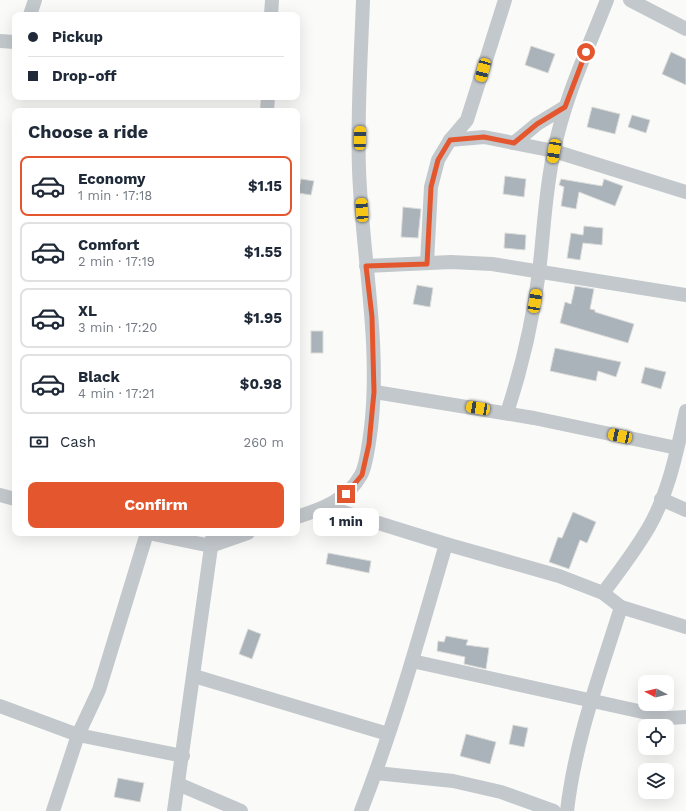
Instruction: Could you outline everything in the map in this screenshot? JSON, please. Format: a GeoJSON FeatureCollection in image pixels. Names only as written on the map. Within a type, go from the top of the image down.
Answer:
{"type":"FeatureCollection","features":[{"type":"Feature","properties":{"kind":"street"},"geometry":{"type":"LineString","coordinates":[[31,12],[35,0]]}},
{"type":"Feature","properties":{"kind":"street"},"geometry":{"type":"LineString","coordinates":[[271,12],[272,0]]}},
{"type":"Feature","properties":{"kind":"street"},"geometry":{"type":"LineString","coordinates":[[300,515],[328,507],[346,494],[362,475],[369,444],[374,392],[372,317],[366,266],[359,169],[363,0]]}},
{"type":"Feature","properties":{"kind":"street"},"geometry":{"type":"LineString","coordinates":[[427,264],[431,187],[438,160],[450,140],[467,120],[505,0]]}},
{"type":"Feature","properties":{"kind":"street"},"geometry":{"type":"LineString","coordinates":[[507,413],[530,331],[539,272],[547,191],[554,151],[565,107],[607,0]]}},
{"type":"Feature","properties":{"kind":"street"},"geometry":{"type":"LineString","coordinates":[[630,0],[686,29]]}},
{"type":"Feature","properties":{"kind":"street"},"geometry":{"type":"LineString","coordinates":[[0,41],[12,42]]}},
{"type":"Feature","properties":{"kind":"street"},"geometry":{"type":"LineString","coordinates":[[514,143],[537,124],[565,107]]}},
{"type":"Feature","properties":{"kind":"street"},"geometry":{"type":"LineString","coordinates":[[467,120],[484,137]]}},
{"type":"Feature","properties":{"kind":"street"},"geometry":{"type":"LineString","coordinates":[[450,140],[484,137],[554,151],[686,192]]}},
{"type":"Feature","properties":{"kind":"street"},"geometry":{"type":"LineString","coordinates":[[366,266],[451,262],[492,264],[686,295]]}},
{"type":"Feature","properties":{"kind":"street"},"geometry":{"type":"LineString","coordinates":[[374,392],[507,413],[677,448]]}},
{"type":"Feature","properties":{"kind":"street"},"geometry":{"type":"LineString","coordinates":[[603,593],[626,563],[649,526],[668,482],[686,411]]}},
{"type":"Feature","properties":{"kind":"street"},"geometry":{"type":"LineString","coordinates":[[0,495],[12,498]]}},
{"type":"Feature","properties":{"kind":"street"},"geometry":{"type":"LineString","coordinates":[[661,499],[686,510]]}},
{"type":"Feature","properties":{"kind":"street"},"geometry":{"type":"LineString","coordinates":[[328,507],[446,544],[559,576],[603,593],[621,607],[686,627]]}},
{"type":"Feature","properties":{"kind":"street"},"geometry":{"type":"LineString","coordinates":[[53,811],[78,735],[99,690],[147,536]]}},
{"type":"Feature","properties":{"kind":"street"},"geometry":{"type":"LineString","coordinates":[[180,536],[212,539],[230,536]]}},
{"type":"Feature","properties":{"kind":"street"},"geometry":{"type":"LineString","coordinates":[[174,811],[183,756],[212,539]]}},
{"type":"Feature","properties":{"kind":"street"},"geometry":{"type":"LineString","coordinates":[[361,811],[376,772],[412,661],[446,544]]}},
{"type":"Feature","properties":{"kind":"street"},"geometry":{"type":"LineString","coordinates":[[567,811],[570,786],[578,750],[621,607]]}},
{"type":"Feature","properties":{"kind":"street"},"geometry":{"type":"LineString","coordinates":[[412,661],[670,718],[686,717]]}},
{"type":"Feature","properties":{"kind":"street"},"geometry":{"type":"LineString","coordinates":[[194,676],[388,734]]}},
{"type":"Feature","properties":{"kind":"street"},"geometry":{"type":"LineString","coordinates":[[0,706],[78,735],[183,756]]}},
{"type":"Feature","properties":{"kind":"street"},"geometry":{"type":"LineString","coordinates":[[376,772],[453,781],[501,792],[554,811]]}},
{"type":"Feature","properties":{"kind":"street"},"geometry":{"type":"LineString","coordinates":[[178,784],[241,811]]}},
{"type":"Feature","properties":{"kind":"building"},"geometry":{"type":"Polygon","coordinates":[[[531,46],[555,54],[548,73],[525,65],[531,46]]]}},
{"type":"Feature","properties":{"kind":"building"},"geometry":{"type":"Polygon","coordinates":[[[671,52],[686,59],[686,85],[662,74],[671,52]]]}},
{"type":"Feature","properties":{"kind":"building"},"geometry":{"type":"Polygon","coordinates":[[[592,107],[620,114],[615,134],[587,127],[592,107]]]}},
{"type":"Feature","properties":{"kind":"building"},"geometry":{"type":"Polygon","coordinates":[[[632,115],[650,120],[646,133],[628,127],[632,115]]]}},
{"type":"Feature","properties":{"kind":"building"},"geometry":{"type":"Polygon","coordinates":[[[505,176],[526,179],[524,197],[503,194],[505,176]]]}},
{"type":"Feature","properties":{"kind":"building"},"geometry":{"type":"Polygon","coordinates":[[[301,179],[314,181],[311,195],[300,193],[301,179]]]}},
{"type":"Feature","properties":{"kind":"building"},"geometry":{"type":"Polygon","coordinates":[[[561,179],[602,186],[604,179],[623,186],[615,206],[579,192],[576,209],[561,206],[564,187],[559,185],[561,179]]]}},
{"type":"Feature","properties":{"kind":"building"},"geometry":{"type":"Polygon","coordinates":[[[403,207],[421,209],[418,238],[401,237],[403,207]]]}},
{"type":"Feature","properties":{"kind":"building"},"geometry":{"type":"Polygon","coordinates":[[[584,226],[603,228],[602,245],[583,243],[580,260],[567,258],[571,233],[583,235],[584,226]]]}},
{"type":"Feature","properties":{"kind":"building"},"geometry":{"type":"Polygon","coordinates":[[[505,233],[526,235],[525,250],[504,248],[505,233]]]}},
{"type":"Feature","properties":{"kind":"building"},"geometry":{"type":"Polygon","coordinates":[[[417,285],[433,288],[430,307],[413,304],[417,285]]]}},
{"type":"Feature","properties":{"kind":"building"},"geometry":{"type":"Polygon","coordinates":[[[575,286],[594,289],[590,309],[595,310],[595,312],[634,324],[628,343],[560,323],[565,302],[571,304],[575,286]]]}},
{"type":"Feature","properties":{"kind":"building"},"geometry":{"type":"Polygon","coordinates":[[[311,331],[323,331],[323,353],[311,353],[311,331]]]}},
{"type":"Feature","properties":{"kind":"building"},"geometry":{"type":"Polygon","coordinates":[[[555,348],[621,362],[616,377],[598,371],[596,381],[550,371],[555,348]]]}},
{"type":"Feature","properties":{"kind":"building"},"geometry":{"type":"Polygon","coordinates":[[[645,367],[666,372],[661,389],[641,383],[645,367]]]}},
{"type":"Feature","properties":{"kind":"building"},"geometry":{"type":"Polygon","coordinates":[[[573,512],[596,522],[587,543],[580,540],[569,569],[549,562],[558,537],[562,538],[573,512]]]}},
{"type":"Feature","properties":{"kind":"building"},"geometry":{"type":"Polygon","coordinates":[[[328,553],[371,561],[369,573],[326,564],[328,553]]]}},
{"type":"Feature","properties":{"kind":"building"},"geometry":{"type":"Polygon","coordinates":[[[248,629],[261,634],[252,659],[239,654],[248,629]]]}},
{"type":"Feature","properties":{"kind":"building"},"geometry":{"type":"Polygon","coordinates":[[[446,636],[468,640],[466,645],[489,648],[486,669],[464,664],[465,657],[437,651],[438,641],[444,642],[446,636]]]}},
{"type":"Feature","properties":{"kind":"building"},"geometry":{"type":"Polygon","coordinates":[[[513,725],[528,728],[524,747],[509,744],[513,725]]]}},
{"type":"Feature","properties":{"kind":"building"},"geometry":{"type":"Polygon","coordinates":[[[466,734],[496,742],[490,764],[460,756],[466,734]]]}},
{"type":"Feature","properties":{"kind":"building"},"geometry":{"type":"Polygon","coordinates":[[[118,778],[144,783],[140,802],[114,797],[118,778]]]}},
{"type":"Feature","properties":{"kind":"route"},"geometry":{"type":"LineString","coordinates":[[346,494],[362,475],[369,444],[374,392],[372,317],[366,266],[427,264],[431,187],[438,160],[450,140],[484,137],[514,143],[537,124],[565,107],[586,52]]}}]}
